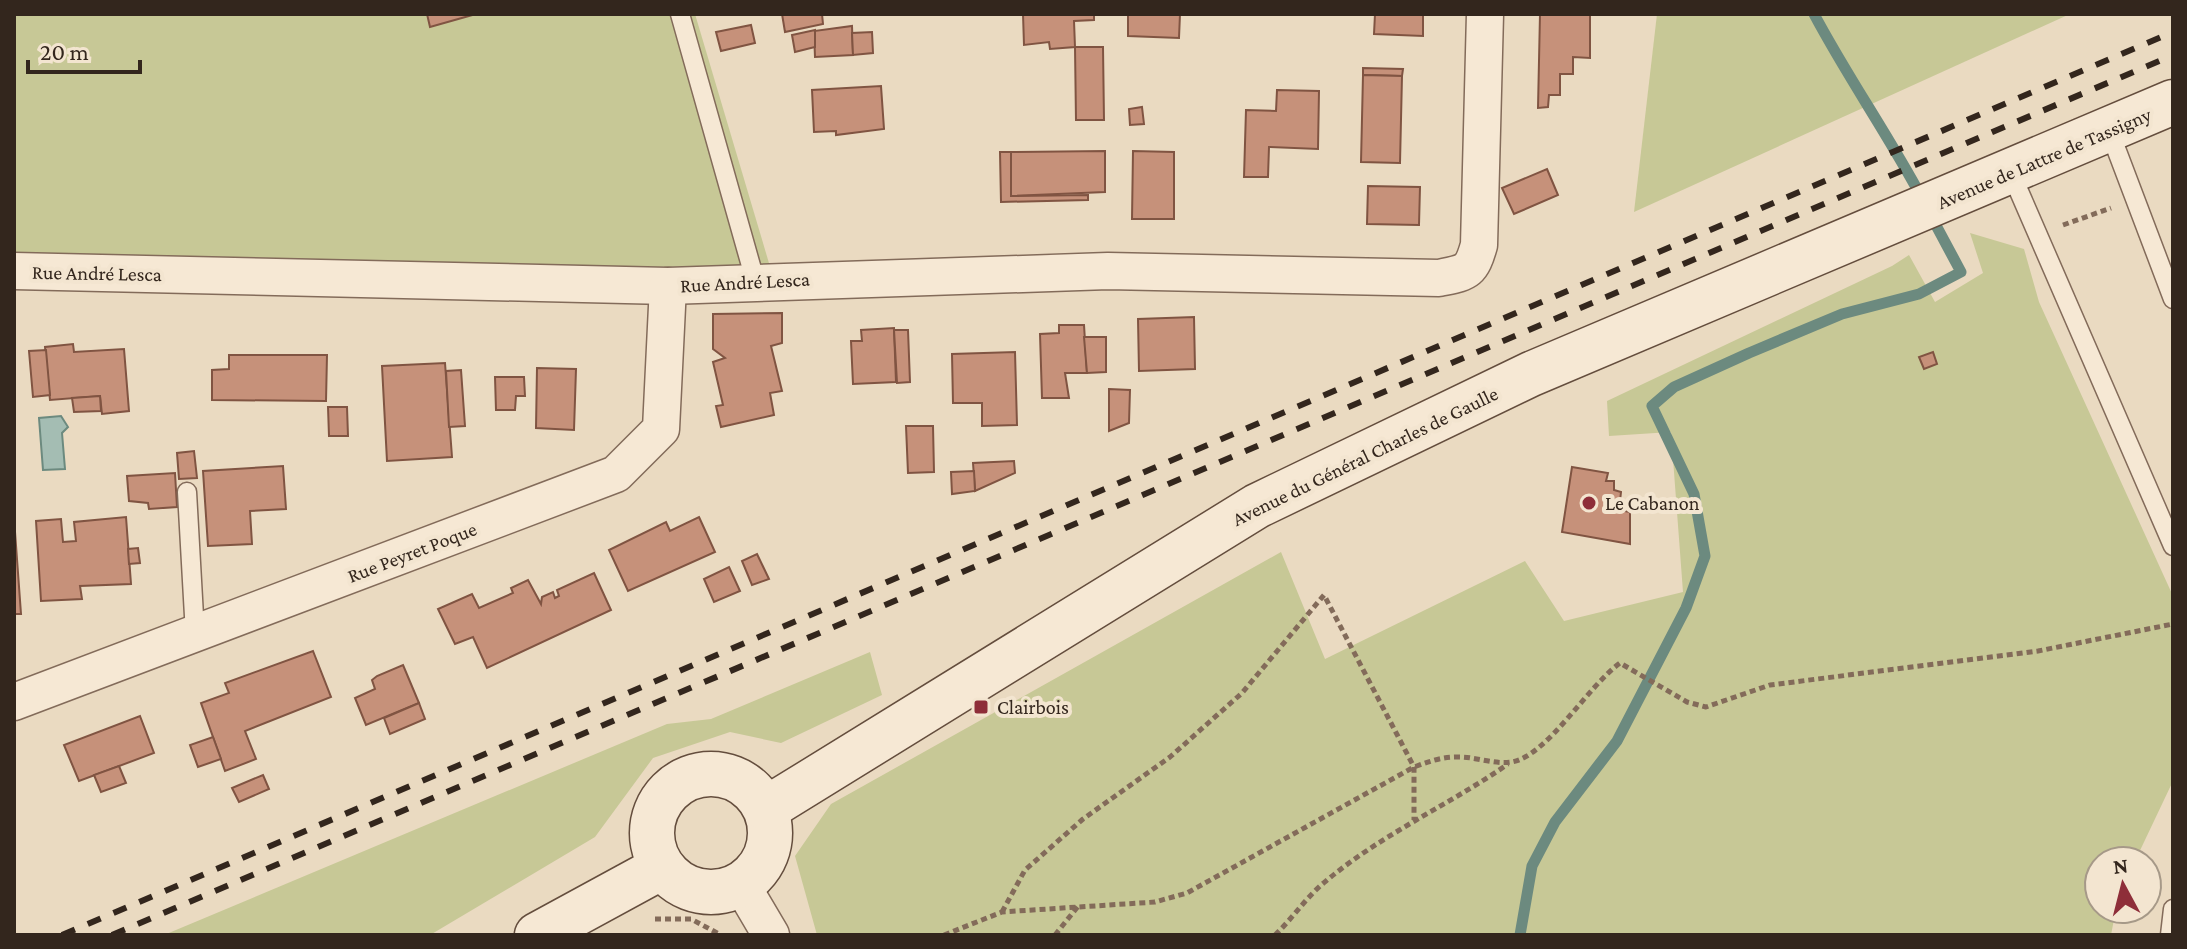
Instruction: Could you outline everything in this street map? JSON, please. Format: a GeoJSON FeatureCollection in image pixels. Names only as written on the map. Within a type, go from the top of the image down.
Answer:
{"type":"FeatureCollection","features":[{"type":"Feature","properties":{"kind":"main road","name":"Avenue de Lattre de Tassigny"},"geometry":{"type":"LineString","coordinates":[[1928,208],[2173,102]]}},
{"type":"Feature","properties":{"kind":"main road","name":"Avenue du Général Charles de Gaulle"},"geometry":{"type":"LineString","coordinates":[[766,809],[1257,506],[1531,374],[1928,208]]}},
{"type":"Feature","properties":{"kind":"main road"},"geometry":{"type":"LineString","coordinates":[[720,773],[739,780],[755,792],[766,809],[771,828],[769,848],[761,865],[741,884],[712,893],[692,889],[675,881],[662,867],[653,849],[651,830],[656,810],[666,793],[681,781],[700,774],[720,773]]}},
{"type":"Feature","properties":{"kind":"main road"},"geometry":{"type":"LineString","coordinates":[[537,935],[662,867]]}},
{"type":"Feature","properties":{"kind":"street","name":"Rue André Lesca"},"geometry":{"type":"LineString","coordinates":[[14,271],[668,286],[755,280],[1108,271],[1407,281],[1439,278],[1463,273],[1473,266],[1479,245],[1485,14]]}},
{"type":"Feature","properties":{"kind":"street","name":"Rue Peyret Poque"},"geometry":{"type":"LineString","coordinates":[[14,702],[616,474],[661,429],[668,286]]}},
{"type":"Feature","properties":{"kind":"street"},"geometry":{"type":"LineString","coordinates":[[741,884],[771,935]]}},
{"type":"Feature","properties":{"kind":"lane"},"geometry":{"type":"LineString","coordinates":[[680,14],[755,280]]}},
{"type":"Feature","properties":{"kind":"lane"},"geometry":{"type":"LineString","coordinates":[[2109,130],[2173,299]]}},
{"type":"Feature","properties":{"kind":"lane"},"geometry":{"type":"LineString","coordinates":[[2011,173],[2173,546]]}},
{"type":"Feature","properties":{"kind":"lane"},"geometry":{"type":"LineString","coordinates":[[187,492],[195,634]]}},
{"type":"Feature","properties":{"kind":"lane"},"geometry":{"type":"LineString","coordinates":[[2170,935],[2173,909]]}},
{"type":"Feature","properties":{"kind":"path"},"geometry":{"type":"LineString","coordinates":[[1002,912],[1025,870],[1083,819],[1170,757],[1242,693],[1324,595],[1414,767],[1414,820]]}},
{"type":"Feature","properties":{"kind":"path"},"geometry":{"type":"LineString","coordinates":[[1275,935],[1325,881],[1414,820],[1469,792],[1510,763],[1528,756],[1598,679],[1620,663],[1687,702],[1706,707],[1770,685],[2038,651],[2173,624]]}},
{"type":"Feature","properties":{"kind":"path"},"geometry":{"type":"LineString","coordinates":[[944,935],[1002,912],[1155,902],[1187,893],[1414,767],[1458,756],[1510,763]]}},
{"type":"Feature","properties":{"kind":"path"},"geometry":{"type":"LineString","coordinates":[[1055,935],[1079,905]]}},
{"type":"Feature","properties":{"kind":"path"},"geometry":{"type":"LineString","coordinates":[[652,919],[691,919],[721,935]]}},
{"type":"Feature","properties":{"kind":"green space"},"geometry":{"type":"Polygon","coordinates":[[[14,14],[695,14],[774,280],[14,271],[14,14]]]}},
{"type":"Feature","properties":{"kind":"green space"},"geometry":{"type":"Polygon","coordinates":[[[1657,14],[2070,14],[1634,212],[1657,14]]]}},
{"type":"Feature","properties":{"kind":"green space"},"geometry":{"type":"Polygon","coordinates":[[[1970,233],[2024,249],[2039,302],[2173,596],[2173,781],[2143,845],[2083,845],[2083,925],[2113,925],[2111,935],[817,935],[795,856],[831,804],[1281,552],[1325,659],[1525,561],[1564,621],[1683,592],[1671,432],[1609,436],[1607,401],[1892,266],[1909,255],[1935,302],[1983,273],[1970,233]]]}},
{"type":"Feature","properties":{"kind":"green space"},"geometry":{"type":"Polygon","coordinates":[[[870,652],[882,695],[781,743],[730,732],[653,758],[595,837],[430,935],[164,935],[667,724],[711,719],[870,652]]]}},
{"type":"Feature","properties":{"kind":"shaded area"},"geometry":{"type":"Polygon","coordinates":[[[61,416],[68,427],[62,433],[65,469],[43,470],[39,418],[61,416]]]}},
{"type":"Feature","properties":{"kind":"building"},"geometry":{"type":"Polygon","coordinates":[[[427,14],[476,14],[430,27],[427,14]]]}},
{"type":"Feature","properties":{"kind":"building"},"geometry":{"type":"Polygon","coordinates":[[[782,14],[822,14],[823,24],[785,32],[782,14]]]}},
{"type":"Feature","properties":{"kind":"building"},"geometry":{"type":"Polygon","coordinates":[[[1023,14],[1094,14],[1094,20],[1074,21],[1075,47],[1050,49],[1049,42],[1024,45],[1023,14]]]}},
{"type":"Feature","properties":{"kind":"building"},"geometry":{"type":"Polygon","coordinates":[[[1128,14],[1180,14],[1179,38],[1128,36],[1128,14]]]}},
{"type":"Feature","properties":{"kind":"building"},"geometry":{"type":"Polygon","coordinates":[[[1375,14],[1423,14],[1423,36],[1374,34],[1375,14]]]}},
{"type":"Feature","properties":{"kind":"building"},"geometry":{"type":"Polygon","coordinates":[[[1540,14],[1590,14],[1590,58],[1573,57],[1573,74],[1560,74],[1560,95],[1549,95],[1548,107],[1538,108],[1540,14]]]}},
{"type":"Feature","properties":{"kind":"building"},"geometry":{"type":"Polygon","coordinates":[[[751,25],[755,43],[721,51],[716,32],[751,25]]]}},
{"type":"Feature","properties":{"kind":"building"},"geometry":{"type":"Polygon","coordinates":[[[852,26],[853,55],[815,57],[814,31],[852,26]]]}},
{"type":"Feature","properties":{"kind":"building"},"geometry":{"type":"Polygon","coordinates":[[[815,30],[815,47],[795,52],[792,35],[815,30]]]}},
{"type":"Feature","properties":{"kind":"building"},"geometry":{"type":"Polygon","coordinates":[[[872,32],[873,53],[853,55],[852,33],[872,32]]]}},
{"type":"Feature","properties":{"kind":"building"},"geometry":{"type":"Polygon","coordinates":[[[1075,47],[1103,47],[1104,120],[1076,120],[1075,47]]]}},
{"type":"Feature","properties":{"kind":"building"},"geometry":{"type":"Polygon","coordinates":[[[1363,68],[1403,69],[1402,76],[1363,75],[1363,68]]]}},
{"type":"Feature","properties":{"kind":"building"},"geometry":{"type":"Polygon","coordinates":[[[1363,75],[1402,76],[1400,163],[1361,162],[1363,75]]]}},
{"type":"Feature","properties":{"kind":"building"},"geometry":{"type":"Polygon","coordinates":[[[881,86],[884,129],[836,135],[836,131],[814,132],[812,90],[881,86]]]}},
{"type":"Feature","properties":{"kind":"building"},"geometry":{"type":"Polygon","coordinates":[[[1277,90],[1319,91],[1318,149],[1269,147],[1268,177],[1244,177],[1246,110],[1276,111],[1277,90]]]}},
{"type":"Feature","properties":{"kind":"building"},"geometry":{"type":"Polygon","coordinates":[[[1142,107],[1144,124],[1130,125],[1129,109],[1142,107]]]}},
{"type":"Feature","properties":{"kind":"building"},"geometry":{"type":"Polygon","coordinates":[[[1105,151],[1105,192],[1011,196],[1011,152],[1105,151]]]}},
{"type":"Feature","properties":{"kind":"building"},"geometry":{"type":"Polygon","coordinates":[[[1133,151],[1174,152],[1174,219],[1132,219],[1133,151]]]}},
{"type":"Feature","properties":{"kind":"building"},"geometry":{"type":"Polygon","coordinates":[[[1000,152],[1011,152],[1011,196],[1088,195],[1088,200],[1001,202],[1000,152]]]}},
{"type":"Feature","properties":{"kind":"building"},"geometry":{"type":"Polygon","coordinates":[[[1547,169],[1558,195],[1514,214],[1502,188],[1547,169]]]}},
{"type":"Feature","properties":{"kind":"building"},"geometry":{"type":"Polygon","coordinates":[[[1368,186],[1420,187],[1419,225],[1367,224],[1368,186]]]}},
{"type":"Feature","properties":{"kind":"building"},"geometry":{"type":"Polygon","coordinates":[[[782,313],[782,343],[771,346],[782,391],[770,393],[774,415],[721,427],[716,406],[723,405],[713,362],[725,358],[713,349],[713,314],[782,313]]]}},
{"type":"Feature","properties":{"kind":"building"},"geometry":{"type":"Polygon","coordinates":[[[1194,317],[1195,369],[1139,371],[1138,319],[1194,317]]]}},
{"type":"Feature","properties":{"kind":"building"},"geometry":{"type":"Polygon","coordinates":[[[1059,325],[1084,325],[1087,373],[1065,373],[1069,398],[1042,398],[1040,334],[1059,333],[1059,325]]]}},
{"type":"Feature","properties":{"kind":"building"},"geometry":{"type":"Polygon","coordinates":[[[894,328],[896,382],[853,384],[851,341],[862,341],[861,330],[894,328]]]}},
{"type":"Feature","properties":{"kind":"building"},"geometry":{"type":"Polygon","coordinates":[[[894,330],[908,330],[910,382],[897,383],[894,330]]]}},
{"type":"Feature","properties":{"kind":"building"},"geometry":{"type":"Polygon","coordinates":[[[1084,337],[1106,337],[1106,372],[1087,373],[1084,337]]]}},
{"type":"Feature","properties":{"kind":"building"},"geometry":{"type":"Polygon","coordinates":[[[73,344],[74,352],[124,349],[129,411],[102,414],[100,396],[50,400],[45,347],[73,344]]]}},
{"type":"Feature","properties":{"kind":"building"},"geometry":{"type":"Polygon","coordinates":[[[46,350],[50,395],[33,397],[29,351],[46,350]]]}},
{"type":"Feature","properties":{"kind":"building"},"geometry":{"type":"Polygon","coordinates":[[[1015,352],[1017,425],[982,426],[982,403],[953,403],[952,354],[1015,352]]]}},
{"type":"Feature","properties":{"kind":"building"},"geometry":{"type":"Polygon","coordinates":[[[1933,352],[1937,364],[1924,369],[1919,357],[1933,352]]]}},
{"type":"Feature","properties":{"kind":"building"},"geometry":{"type":"Polygon","coordinates":[[[229,355],[327,355],[326,401],[212,400],[212,370],[229,369],[229,355]]]}},
{"type":"Feature","properties":{"kind":"building"},"geometry":{"type":"Polygon","coordinates":[[[445,363],[452,457],[387,461],[382,366],[445,363]]]}},
{"type":"Feature","properties":{"kind":"building"},"geometry":{"type":"Polygon","coordinates":[[[537,368],[576,369],[574,430],[536,428],[537,368]]]}},
{"type":"Feature","properties":{"kind":"building"},"geometry":{"type":"Polygon","coordinates":[[[461,370],[465,426],[449,427],[446,371],[461,370]]]}},
{"type":"Feature","properties":{"kind":"building"},"geometry":{"type":"Polygon","coordinates":[[[495,377],[524,377],[525,396],[516,396],[515,410],[496,410],[495,377]]]}},
{"type":"Feature","properties":{"kind":"building"},"geometry":{"type":"Polygon","coordinates":[[[1109,389],[1130,390],[1129,423],[1109,431],[1109,389]]]}},
{"type":"Feature","properties":{"kind":"building"},"geometry":{"type":"Polygon","coordinates":[[[100,396],[101,411],[74,412],[72,398],[100,396]]]}},
{"type":"Feature","properties":{"kind":"building"},"geometry":{"type":"Polygon","coordinates":[[[328,407],[347,407],[348,436],[329,436],[328,407]]]}},
{"type":"Feature","properties":{"kind":"building"},"geometry":{"type":"Polygon","coordinates":[[[906,426],[933,426],[934,472],[908,473],[906,426]]]}},
{"type":"Feature","properties":{"kind":"building"},"geometry":{"type":"Polygon","coordinates":[[[194,451],[197,478],[179,479],[177,453],[194,451]]]}},
{"type":"Feature","properties":{"kind":"building"},"geometry":{"type":"Polygon","coordinates":[[[1014,461],[1015,473],[975,491],[973,463],[1014,461]]]}},
{"type":"Feature","properties":{"kind":"building"},"geometry":{"type":"Polygon","coordinates":[[[283,466],[286,509],[250,511],[252,544],[208,546],[203,471],[283,466]]]}},
{"type":"Feature","properties":{"kind":"building"},"geometry":{"type":"Polygon","coordinates":[[[1572,467],[1608,473],[1606,481],[1614,481],[1614,490],[1621,492],[1619,510],[1630,512],[1630,544],[1562,532],[1572,467]]]}},
{"type":"Feature","properties":{"kind":"building"},"geometry":{"type":"Polygon","coordinates":[[[974,471],[975,491],[952,494],[951,472],[974,471]]]}},
{"type":"Feature","properties":{"kind":"building"},"geometry":{"type":"Polygon","coordinates":[[[175,473],[177,507],[149,509],[148,503],[129,501],[127,476],[175,473]]]}},
{"type":"Feature","properties":{"kind":"building"},"geometry":{"type":"Polygon","coordinates":[[[126,517],[131,584],[80,586],[82,599],[41,601],[36,521],[61,519],[63,542],[76,541],[74,522],[126,517]]]}},
{"type":"Feature","properties":{"kind":"building"},"geometry":{"type":"Polygon","coordinates":[[[699,517],[715,552],[628,591],[609,550],[666,522],[670,531],[699,517]]]}},
{"type":"Feature","properties":{"kind":"building"},"geometry":{"type":"Polygon","coordinates":[[[14,518],[21,614],[14,614],[14,518]]]}},
{"type":"Feature","properties":{"kind":"building"},"geometry":{"type":"Polygon","coordinates":[[[138,548],[140,563],[129,564],[128,549],[138,548]]]}},
{"type":"Feature","properties":{"kind":"building"},"geometry":{"type":"Polygon","coordinates":[[[757,554],[769,579],[752,585],[742,561],[757,554]]]}},
{"type":"Feature","properties":{"kind":"building"},"geometry":{"type":"Polygon","coordinates":[[[729,567],[740,591],[714,602],[704,579],[729,567]]]}},
{"type":"Feature","properties":{"kind":"building"},"geometry":{"type":"Polygon","coordinates":[[[594,573],[611,610],[487,668],[473,637],[455,644],[438,609],[472,594],[479,608],[513,593],[511,588],[528,580],[541,604],[542,597],[553,592],[555,598],[559,596],[557,590],[594,573]]]}},
{"type":"Feature","properties":{"kind":"building"},"geometry":{"type":"Polygon","coordinates":[[[313,651],[331,697],[245,731],[256,759],[225,771],[201,703],[229,693],[225,683],[313,651]]]}},
{"type":"Feature","properties":{"kind":"building"},"geometry":{"type":"Polygon","coordinates":[[[403,665],[419,703],[366,725],[355,698],[375,689],[372,680],[377,676],[403,665]]]}},
{"type":"Feature","properties":{"kind":"building"},"geometry":{"type":"Polygon","coordinates":[[[419,703],[425,719],[390,734],[384,718],[419,703]]]}},
{"type":"Feature","properties":{"kind":"building"},"geometry":{"type":"Polygon","coordinates":[[[140,716],[154,753],[79,781],[64,745],[140,716]]]}},
{"type":"Feature","properties":{"kind":"building"},"geometry":{"type":"Polygon","coordinates":[[[213,737],[221,759],[198,767],[190,745],[213,737]]]}},
{"type":"Feature","properties":{"kind":"building"},"geometry":{"type":"Polygon","coordinates":[[[119,766],[126,783],[101,792],[94,775],[119,766]]]}},
{"type":"Feature","properties":{"kind":"building"},"geometry":{"type":"Polygon","coordinates":[[[263,775],[269,789],[239,802],[232,788],[263,775]]]}},
{"type":"Feature","properties":{"kind":"waterway"},"geometry":{"type":"LineString","coordinates":[[1814,14],[1923,200]]}},
{"type":"Feature","properties":{"kind":"waterway"},"geometry":{"type":"LineString","coordinates":[[1520,935],[1532,866],[1555,822],[1617,741],[1686,608],[1705,556],[1694,494],[1652,406],[1674,387],[1749,353],[1842,314],[1919,294],[1961,272],[1931,216]]}},
{"type":"Feature","properties":{"kind":"railway"},"geometry":{"type":"LineString","coordinates":[[62,935],[2173,32]]}},
{"type":"Feature","properties":{"kind":"railway"},"geometry":{"type":"LineString","coordinates":[[112,935],[2173,55]]}},
{"type":"Feature","properties":{"kind":"place","name":"Le Cabanon"},"geometry":{"type":"Point","coordinates":[1589,503]}},
{"type":"Feature","properties":{"kind":"place","name":"Clairbois"},"geometry":{"type":"Point","coordinates":[981,707]}}]}
